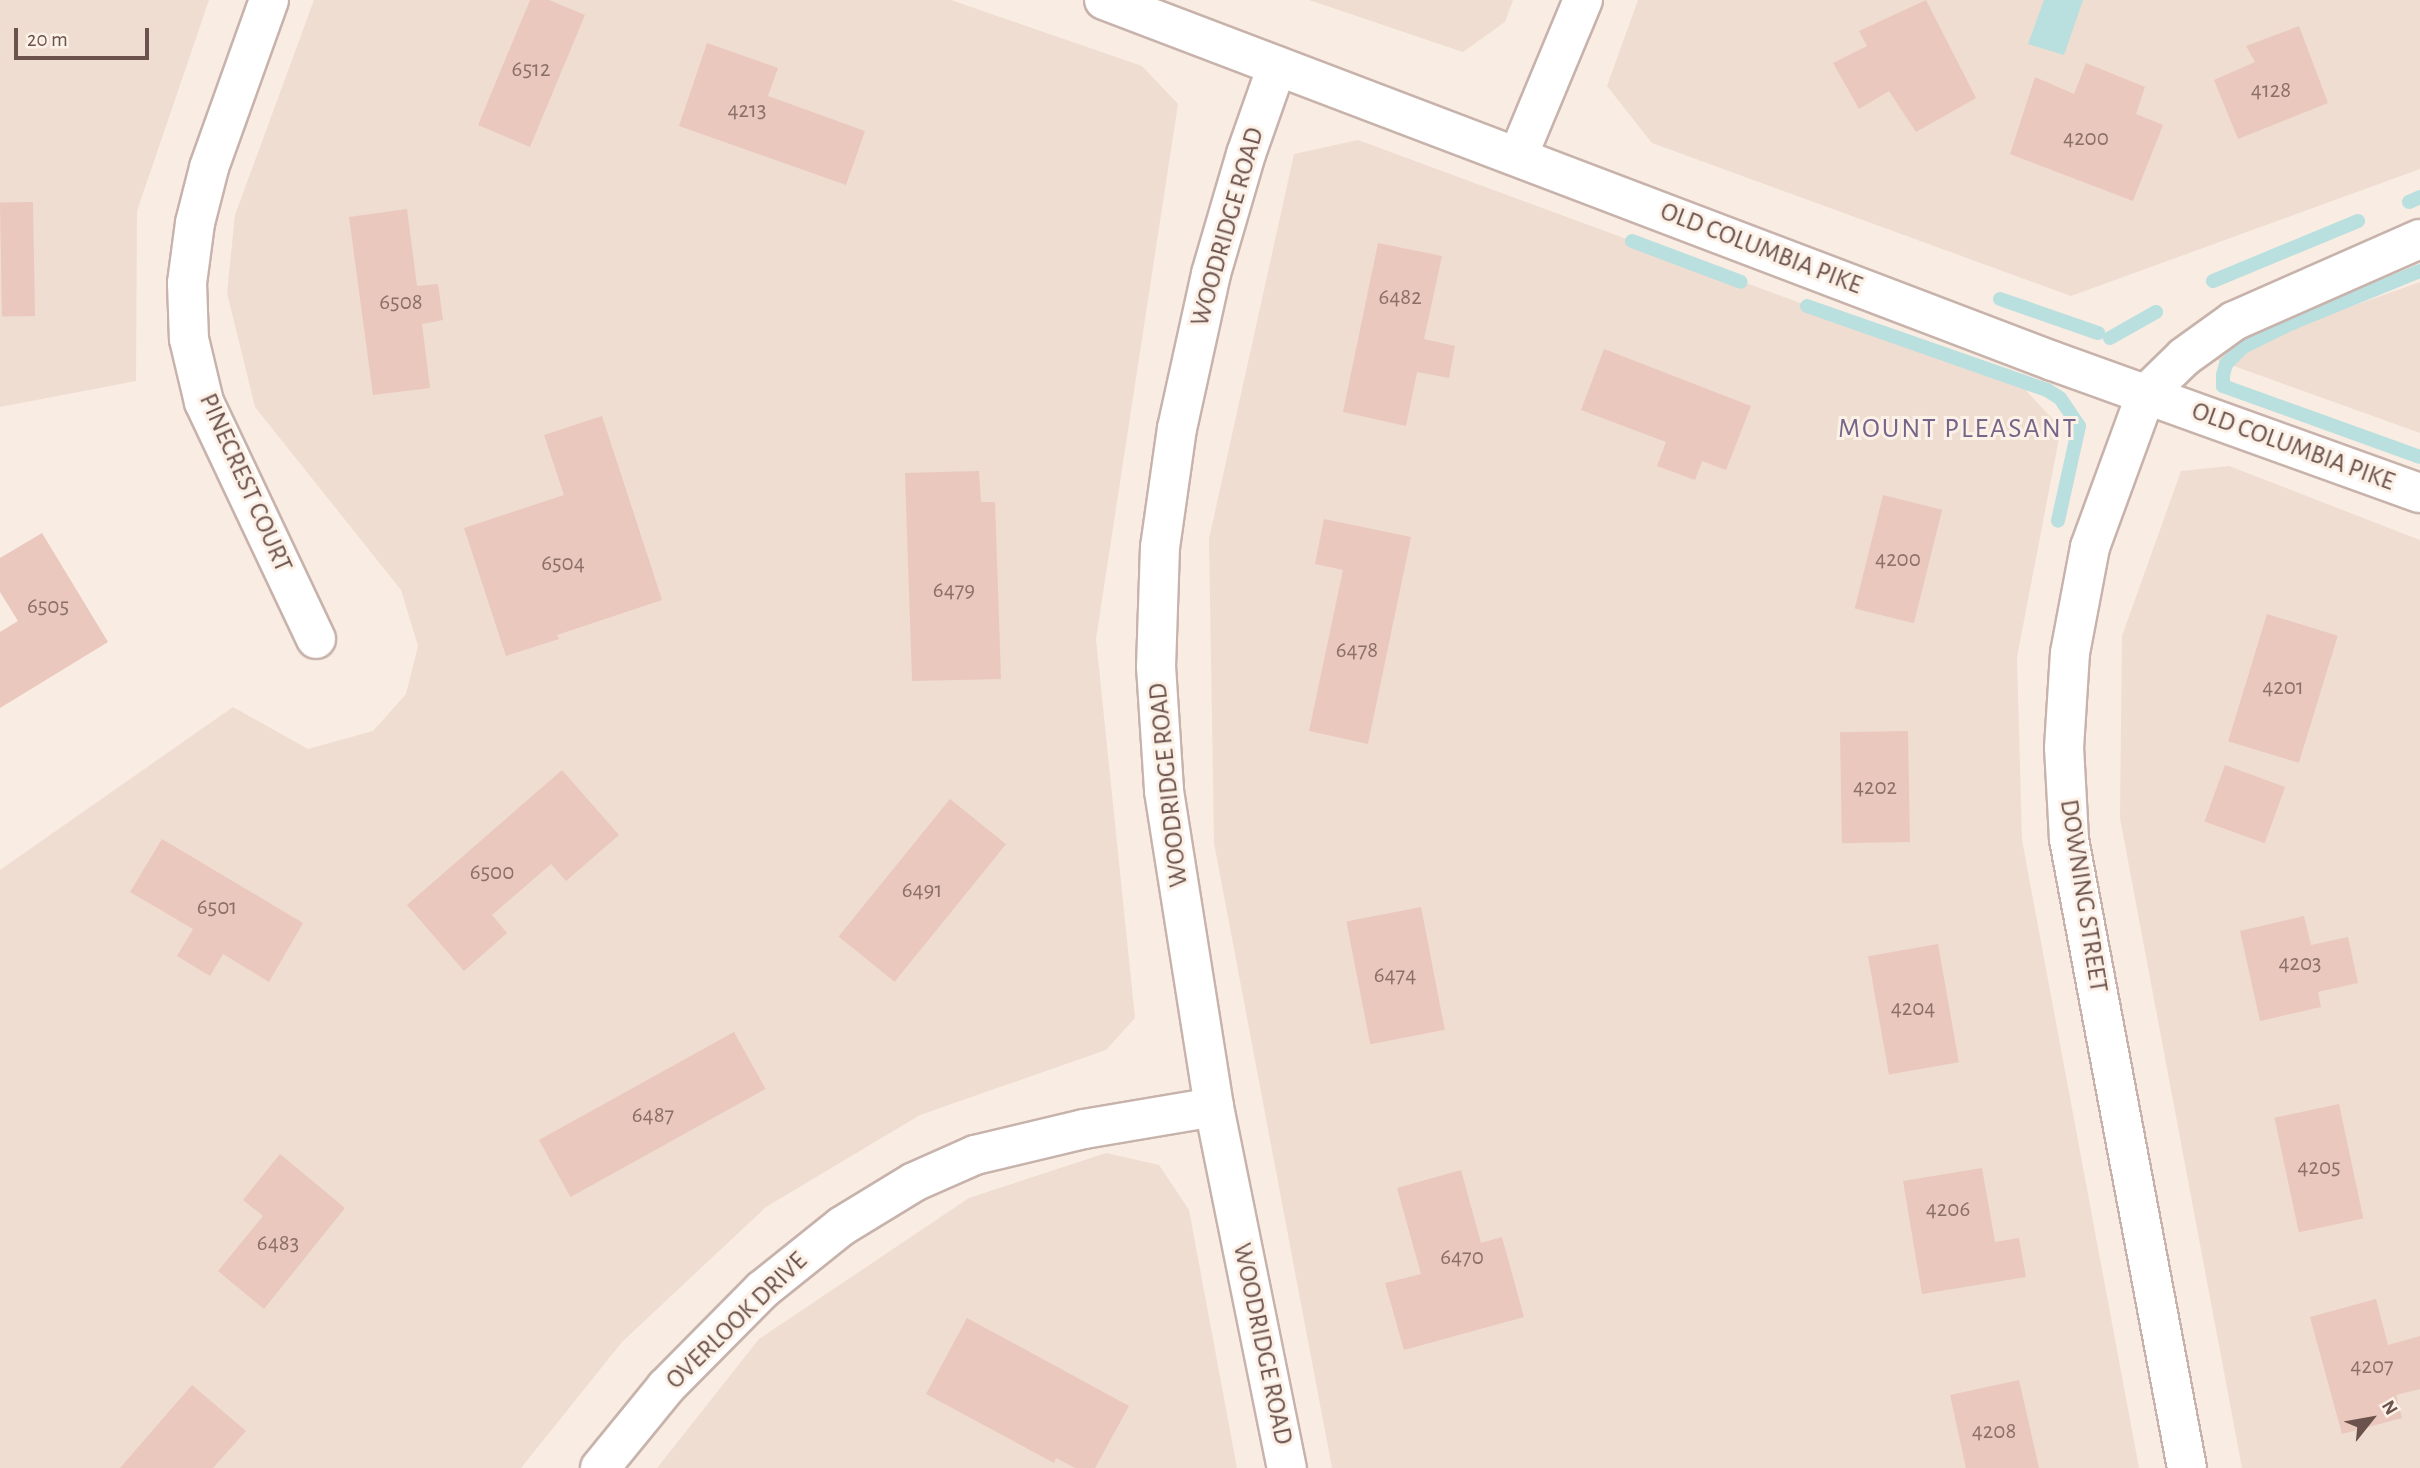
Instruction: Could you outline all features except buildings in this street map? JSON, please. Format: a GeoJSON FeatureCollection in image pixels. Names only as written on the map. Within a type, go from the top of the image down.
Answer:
{"type":"FeatureCollection","features":[{"type":"Feature","properties":{"kind":"street","name":"PINECREST COURT"},"geometry":{"type":"LineString","coordinates":[[269,0],[209,168],[194,223],[187,283],[189,339],[204,402],[316,639]]}},
{"type":"Feature","properties":{"kind":"street","name":"OLD COLUMBIA PIKE"},"geometry":{"type":"LineString","coordinates":[[1104,0],[2146,394],[2420,493]]}},
{"type":"Feature","properties":{"kind":"street"},"geometry":{"type":"LineString","coordinates":[[1518,156],[1583,0]]}},
{"type":"Feature","properties":{"kind":"street","name":"WOODRIDGE ROAD"},"geometry":{"type":"LineString","coordinates":[[1277,66],[1246,154],[1211,274],[1177,428],[1160,547],[1156,666],[1164,791],[1214,1107],[1287,1468]]}},
{"type":"Feature","properties":{"kind":"street","name":"DOWNING STREET"},"geometry":{"type":"LineString","coordinates":[[2187,1468],[2069,839],[2064,748],[2070,653],[2090,547],[2146,394],[2184,357],[2234,321],[2420,239]]}},
{"type":"Feature","properties":{"kind":"street","name":"OVERLOOK DRIVE"},"geometry":{"type":"LineString","coordinates":[[600,1468],[666,1387],[762,1290],[842,1226],[914,1182],[975,1155],[1084,1129],[1214,1107]]}},
{"type":"Feature","properties":{"kind":"shaded area"},"geometry":{"type":"Polygon","coordinates":[[[0,0],[209,0],[137,211],[136,381],[0,407],[0,0]]]}},
{"type":"Feature","properties":{"kind":"shaded area"},"geometry":{"type":"Polygon","coordinates":[[[314,0],[951,0],[1142,66],[1178,104],[1096,639],[1135,1018],[1106,1050],[920,1115],[766,1207],[622,1342],[521,1468],[0,1468],[0,870],[233,707],[308,749],[373,731],[406,694],[418,646],[401,590],[255,407],[227,293],[235,215],[314,0]]]}},
{"type":"Feature","properties":{"kind":"shaded area"},"geometry":{"type":"Polygon","coordinates":[[[1309,0],[1513,0],[1505,22],[1463,52],[1309,0]]]}},
{"type":"Feature","properties":{"kind":"shaded area"},"geometry":{"type":"Polygon","coordinates":[[[1638,0],[2420,0],[2420,169],[2071,296],[1652,143],[1607,86],[1638,0]]]}},
{"type":"Feature","properties":{"kind":"shaded area"},"geometry":{"type":"Polygon","coordinates":[[[1358,140],[2020,384],[2061,428],[2017,657],[2022,840],[2139,1468],[1332,1468],[1214,843],[1209,539],[1294,154],[1358,140]]]}},
{"type":"Feature","properties":{"kind":"shaded area"},"geometry":{"type":"Polygon","coordinates":[[[2420,282],[2420,433],[2209,357],[2420,282]]]}},
{"type":"Feature","properties":{"kind":"shaded area"},"geometry":{"type":"Polygon","coordinates":[[[2229,466],[2420,540],[2420,1468],[2242,1468],[2120,818],[2122,636],[2181,471],[2229,466]]]}},
{"type":"Feature","properties":{"kind":"shaded area"},"geometry":{"type":"Polygon","coordinates":[[[1106,1153],[1159,1165],[1189,1210],[1237,1468],[657,1468],[759,1339],[969,1198],[1106,1153]]]}},
{"type":"Feature","properties":{"kind":"water"},"geometry":{"type":"Polygon","coordinates":[[[2044,0],[2083,0],[2064,55],[2028,44],[2044,0]]]}},
{"type":"Feature","properties":{"kind":"waterway"},"geometry":{"type":"LineString","coordinates":[[2409,202],[2420,197]]}},
{"type":"Feature","properties":{"kind":"waterway"},"geometry":{"type":"LineString","coordinates":[[2213,281],[2358,221]]}},
{"type":"Feature","properties":{"kind":"waterway"},"geometry":{"type":"LineString","coordinates":[[1632,241],[1741,282]]}},
{"type":"Feature","properties":{"kind":"waterway"},"geometry":{"type":"LineString","coordinates":[[2420,271],[2292,323],[2243,347],[2226,364],[2223,375],[2223,386],[2420,457]]}},
{"type":"Feature","properties":{"kind":"waterway"},"geometry":{"type":"LineString","coordinates":[[2000,299],[2098,333]]}},
{"type":"Feature","properties":{"kind":"waterway"},"geometry":{"type":"LineString","coordinates":[[1807,306],[2047,390],[2060,398],[2079,426],[2058,521]]}},
{"type":"Feature","properties":{"kind":"waterway"},"geometry":{"type":"LineString","coordinates":[[2110,338],[2156,312]]}},
{"type":"Feature","properties":{"kind":"district","name":"MOUNT PLEASANT"},"geometry":{"type":"Point","coordinates":[1958,429]}}]}
